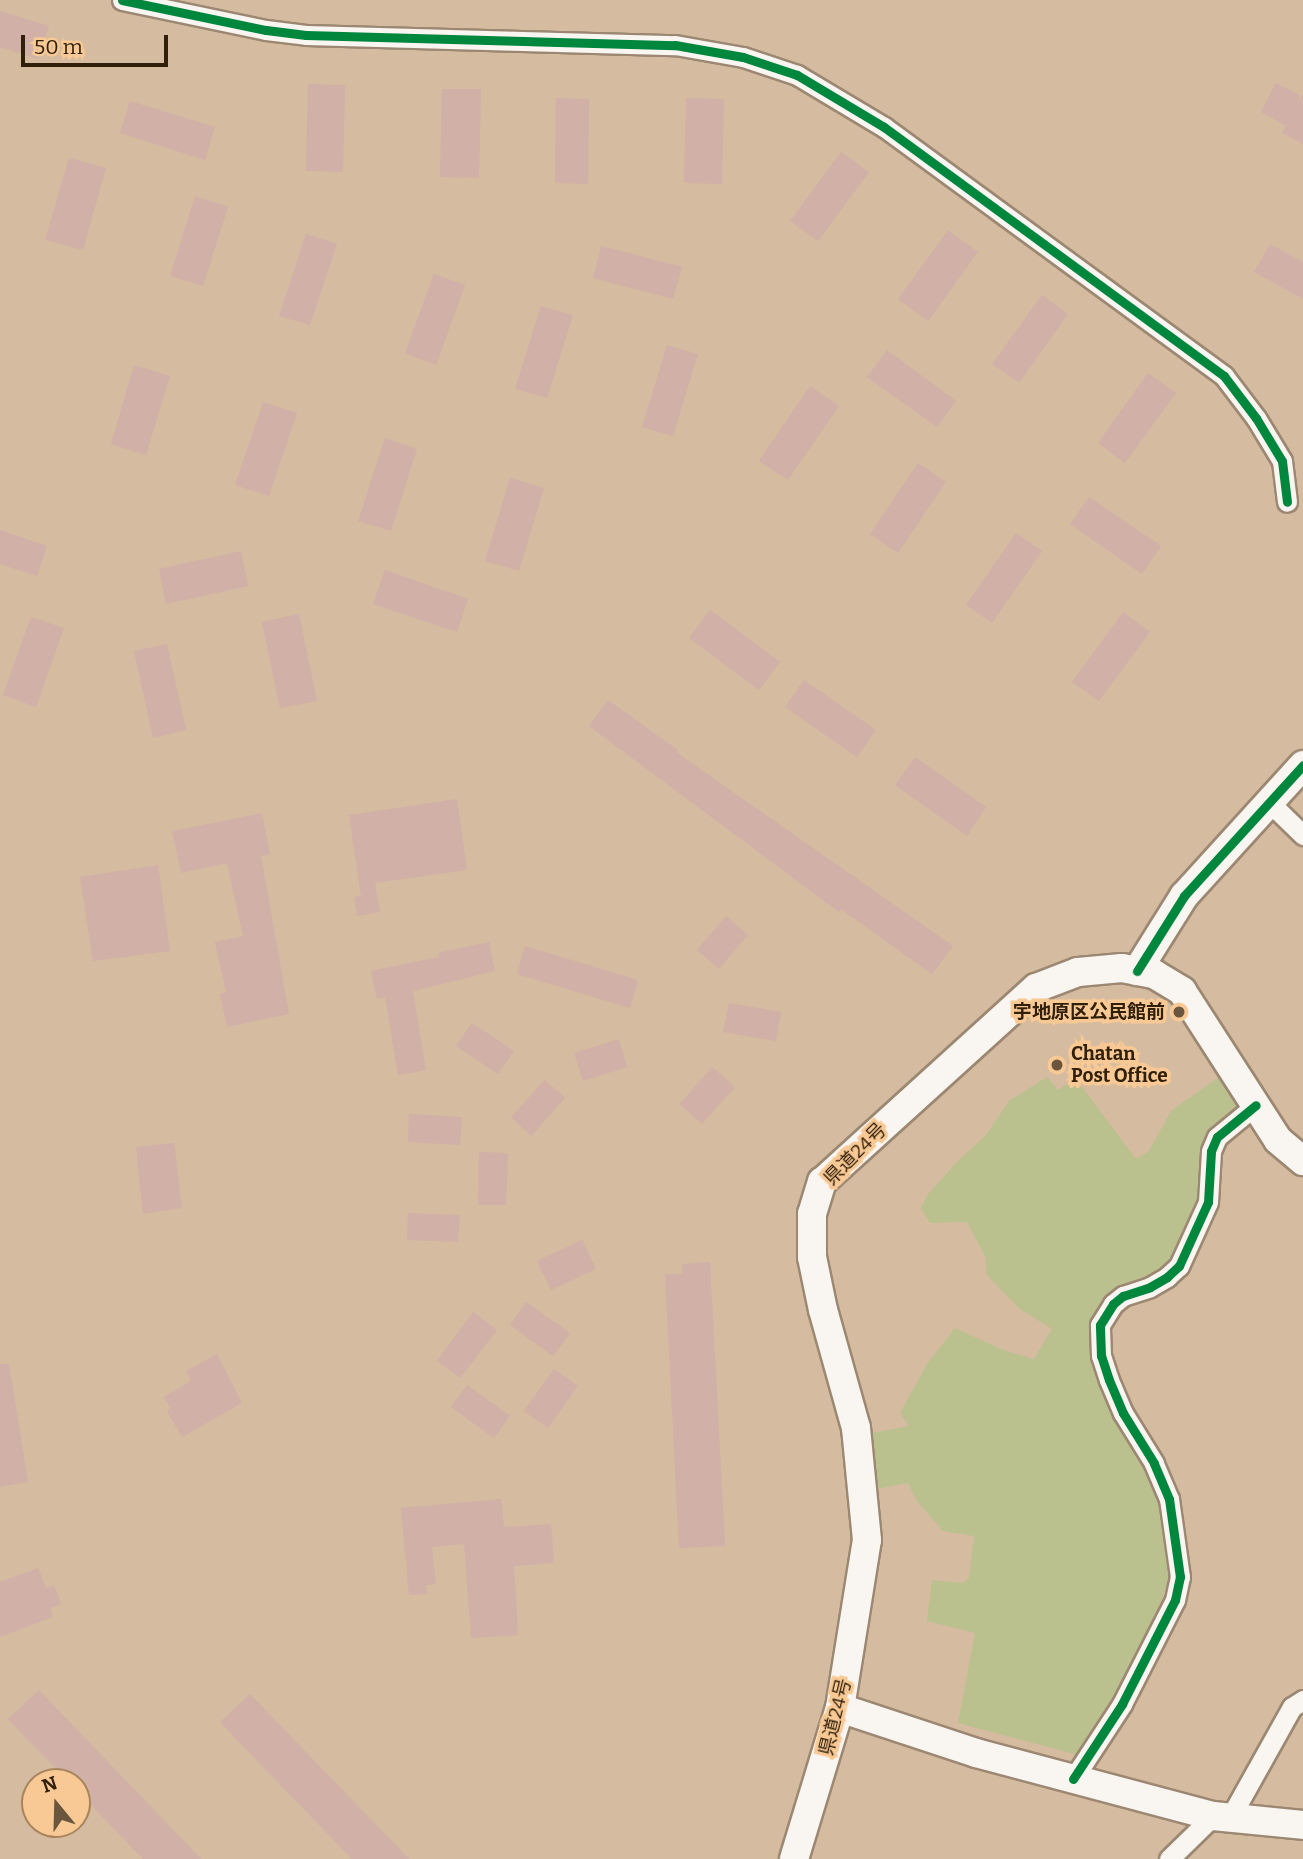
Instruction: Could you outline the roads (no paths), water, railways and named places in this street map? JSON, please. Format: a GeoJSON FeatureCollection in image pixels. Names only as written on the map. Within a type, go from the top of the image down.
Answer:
{"type":"FeatureCollection","features":[{"type":"Feature","properties":{"kind":"main road"},"geometry":{"type":"LineString","coordinates":[[1137,971],[1184,896],[1303,765]]}},
{"type":"Feature","properties":{"kind":"main road","name":"県道24号"},"geometry":{"type":"LineString","coordinates":[[794,1859],[840,1708],[867,1540],[856,1428],[822,1310],[812,1257],[812,1213],[822,1182],[1037,988],[1078,972],[1122,968],[1154,974],[1182,991],[1278,1140],[1303,1161]]}},
{"type":"Feature","properties":{"kind":"main road"},"geometry":{"type":"LineString","coordinates":[[840,1708],[976,1753],[1073,1779],[1222,1816],[1303,1825]]}},
{"type":"Feature","properties":{"kind":"street"},"geometry":{"type":"LineString","coordinates":[[122,0],[266,30],[306,35],[675,45],[743,57],[797,75],[884,127],[1224,376],[1256,418],[1282,461],[1287,502]]}},
{"type":"Feature","properties":{"kind":"street"},"geometry":{"type":"LineString","coordinates":[[1268,801],[1303,835]]}},
{"type":"Feature","properties":{"kind":"street"},"geometry":{"type":"LineString","coordinates":[[1073,1779],[1122,1704],[1175,1600],[1180,1577],[1169,1499],[1154,1462],[1124,1413],[1109,1380],[1101,1356],[1100,1325],[1113,1304],[1123,1296],[1150,1287],[1179,1266],[1209,1202],[1211,1151],[1217,1137],[1256,1105]]}},
{"type":"Feature","properties":{"kind":"street"},"geometry":{"type":"LineString","coordinates":[[1169,1859],[1222,1816],[1292,1707],[1303,1700]]}},
{"type":"Feature","properties":{"kind":"place","name":"宇地原区公民館前"},"geometry":{"type":"Point","coordinates":[1179,1012]}},
{"type":"Feature","properties":{"kind":"place","name":"Chatan Post Office"},"geometry":{"type":"Point","coordinates":[1057,1065]}}]}
